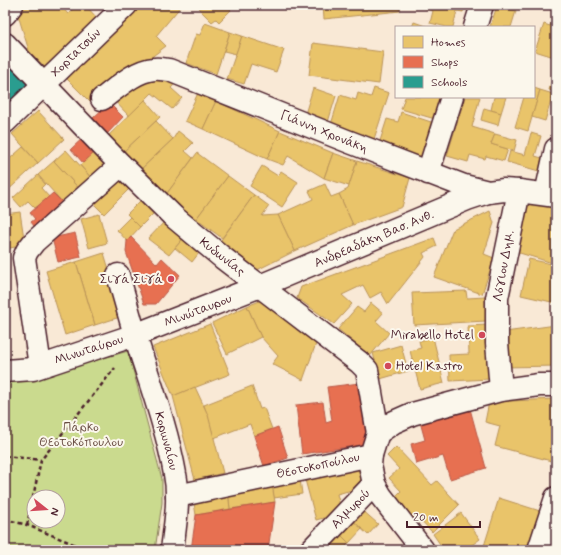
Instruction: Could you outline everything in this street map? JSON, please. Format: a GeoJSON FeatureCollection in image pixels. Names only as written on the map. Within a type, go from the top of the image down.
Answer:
{"type":"FeatureCollection","features":[{"type":"Feature","properties":{"kind":"street"},"geometry":{"type":"LineString","coordinates":[[5,14],[12,5]]}},
{"type":"Feature","properties":{"kind":"street","name":"Χορτατσών"},"geometry":{"type":"LineString","coordinates":[[44,85],[126,5]]}},
{"type":"Feature","properties":{"kind":"street"},"geometry":{"type":"LineString","coordinates":[[475,26],[482,5]]}},
{"type":"Feature","properties":{"kind":"street","name":"Κυδωνίας"},"geometry":{"type":"LineString","coordinates":[[5,44],[121,165],[174,217],[260,286],[359,362],[367,370],[378,433]]}},
{"type":"Feature","properties":{"kind":"street","name":"Γιάννη Χρονάκη"},"geometry":{"type":"LineString","coordinates":[[102,99],[134,76],[147,70],[155,68],[170,70],[464,186],[488,192],[519,191],[551,195]]}},
{"type":"Feature","properties":{"kind":"street"},"geometry":{"type":"LineString","coordinates":[[5,122],[44,85]]}},
{"type":"Feature","properties":{"kind":"street"},"geometry":{"type":"LineString","coordinates":[[428,173],[452,98]]}},
{"type":"Feature","properties":{"kind":"street"},"geometry":{"type":"LineString","coordinates":[[551,195],[556,149]]}},
{"type":"Feature","properties":{"kind":"street"},"geometry":{"type":"LineString","coordinates":[[40,366],[24,258],[27,250],[34,242],[121,165]]}},
{"type":"Feature","properties":{"kind":"street","name":"Λόγιου Δημ."},"geometry":{"type":"LineString","coordinates":[[501,390],[497,344],[497,298],[519,191]]}},
{"type":"Feature","properties":{"kind":"street","name":"Ανδρεαδάκη Βασ. Ανθ."},"geometry":{"type":"LineString","coordinates":[[260,286],[467,199],[488,192]]}},
{"type":"Feature","properties":{"kind":"street","name":"Μινωταύρου"},"geometry":{"type":"LineString","coordinates":[[5,371],[33,369],[135,335],[118,275]]}},
{"type":"Feature","properties":{"kind":"street","name":"Μινώταυρου"},"geometry":{"type":"LineString","coordinates":[[135,335],[260,286]]}},
{"type":"Feature","properties":{"kind":"street","name":"Κορωναίου"},"geometry":{"type":"LineString","coordinates":[[135,335],[164,426],[176,474],[177,496],[172,550]]}},
{"type":"Feature","properties":{"kind":"street"},"geometry":{"type":"LineString","coordinates":[[378,433],[394,422],[412,414],[501,390],[539,385],[556,385]]}},
{"type":"Feature","properties":{"kind":"street","name":"Θεοτοκοπούλου"},"geometry":{"type":"LineString","coordinates":[[177,496],[371,455],[378,433]]}},
{"type":"Feature","properties":{"kind":"street"},"geometry":{"type":"LineString","coordinates":[[371,455],[370,465],[374,484],[381,496],[423,550]]}},
{"type":"Feature","properties":{"kind":"street","name":"Αλμυρού"},"geometry":{"type":"LineString","coordinates":[[311,550],[374,484]]}},
{"type":"Feature","properties":{"kind":"street"},"geometry":{"type":"LineString","coordinates":[[540,550],[556,498]]}},
{"type":"Feature","properties":{"kind":"path"},"geometry":{"type":"LineString","coordinates":[[35,489],[41,460],[128,351],[135,335]]}},
{"type":"Feature","properties":{"kind":"path"},"geometry":{"type":"LineString","coordinates":[[5,456],[41,460]]}},
{"type":"Feature","properties":{"kind":"path"},"geometry":{"type":"LineString","coordinates":[[5,519],[26,525]]}},
{"type":"Feature","properties":{"kind":"path"},"geometry":{"type":"LineString","coordinates":[[37,529],[88,550]]}},
{"type":"Feature","properties":{"kind":"green space","name":"Πάρκο Θεοτοκόπουλου"},"geometry":{"type":"Polygon","coordinates":[[[128,351],[162,479],[162,503],[155,550],[5,550],[5,379],[45,375],[128,351]]]}},
{"type":"Feature","properties":{"kind":"building: Homes"},"geometry":{"type":"Polygon","coordinates":[[[25,5],[60,5],[68,14],[77,5],[85,5],[99,20],[47,69],[29,51],[18,15],[25,5]]]}},
{"type":"Feature","properties":{"kind":"building: Homes"},"geometry":{"type":"Polygon","coordinates":[[[142,5],[182,5],[156,36],[166,46],[127,74],[123,69],[90,102],[67,79],[142,5]]]}},
{"type":"Feature","properties":{"kind":"building: Homes"},"geometry":{"type":"Polygon","coordinates":[[[204,5],[226,5],[231,10],[219,22],[216,19],[212,22],[199,9],[204,5]]]}},
{"type":"Feature","properties":{"kind":"building: Homes"},"geometry":{"type":"Polygon","coordinates":[[[323,5],[399,5],[400,11],[324,19],[323,5]]]}},
{"type":"Feature","properties":{"kind":"building: Homes"},"geometry":{"type":"Polygon","coordinates":[[[425,5],[465,5],[463,12],[457,11],[453,26],[443,26],[430,23],[433,11],[425,8],[425,5]]]}},
{"type":"Feature","properties":{"kind":"building: Homes"},"geometry":{"type":"Polygon","coordinates":[[[497,6],[516,11],[511,26],[490,26],[497,6]]]}},
{"type":"Feature","properties":{"kind":"building: Homes"},"geometry":{"type":"Polygon","coordinates":[[[553,19],[556,20],[556,49],[554,57],[535,51],[544,24],[550,26],[553,19]]]}},
{"type":"Feature","properties":{"kind":"building: Homes"},"geometry":{"type":"Polygon","coordinates":[[[414,22],[425,26],[412,26],[414,22]]]}},
{"type":"Feature","properties":{"kind":"building: Homes"},"geometry":{"type":"Polygon","coordinates":[[[205,23],[230,32],[216,74],[186,63],[196,34],[200,35],[205,23]]]}},
{"type":"Feature","properties":{"kind":"building: Homes"},"geometry":{"type":"Polygon","coordinates":[[[230,32],[242,36],[236,54],[224,51],[230,32]]]}},
{"type":"Feature","properties":{"kind":"building: Homes"},"geometry":{"type":"Polygon","coordinates":[[[242,36],[284,50],[276,72],[251,64],[244,84],[227,79],[242,36]]]}},
{"type":"Feature","properties":{"kind":"building: Homes"},"geometry":{"type":"Polygon","coordinates":[[[313,43],[383,52],[379,84],[309,75],[313,43]]]}},
{"type":"Feature","properties":{"kind":"building: Homes"},"geometry":{"type":"Polygon","coordinates":[[[556,66],[556,92],[549,90],[556,66]]]}},
{"type":"Feature","properties":{"kind":"building: Homes"},"geometry":{"type":"Polygon","coordinates":[[[164,72],[180,78],[171,88],[182,98],[172,109],[152,93],[129,116],[111,97],[164,72]]]}},
{"type":"Feature","properties":{"kind":"building: Homes"},"geometry":{"type":"Polygon","coordinates":[[[313,88],[336,96],[328,122],[305,114],[313,88]]]}},
{"type":"Feature","properties":{"kind":"building: Homes"},"geometry":{"type":"Polygon","coordinates":[[[374,88],[389,93],[373,142],[330,128],[340,95],[356,100],[358,93],[371,97],[374,88]]]}},
{"type":"Feature","properties":{"kind":"building: Homes"},"geometry":{"type":"Polygon","coordinates":[[[535,88],[540,90],[528,131],[515,127],[524,98],[535,98],[535,88]]]}},
{"type":"Feature","properties":{"kind":"building: Homes"},"geometry":{"type":"Polygon","coordinates":[[[540,90],[553,94],[545,121],[532,117],[540,90]]]}},
{"type":"Feature","properties":{"kind":"building: Homes"},"geometry":{"type":"Polygon","coordinates":[[[198,93],[216,101],[203,129],[185,121],[198,93]]]}},
{"type":"Feature","properties":{"kind":"building: Homes"},"geometry":{"type":"Polygon","coordinates":[[[405,98],[442,98],[435,119],[401,109],[405,98]]]}},
{"type":"Feature","properties":{"kind":"building: Homes"},"geometry":{"type":"Polygon","coordinates":[[[465,98],[480,98],[472,127],[495,134],[491,144],[508,149],[504,161],[486,156],[485,159],[470,155],[468,162],[447,156],[465,98]]]}},
{"type":"Feature","properties":{"kind":"building: Homes"},"geometry":{"type":"Polygon","coordinates":[[[494,98],[506,98],[501,113],[491,110],[494,98]]]}},
{"type":"Feature","properties":{"kind":"building: Homes"},"geometry":{"type":"Polygon","coordinates":[[[145,100],[160,117],[120,155],[105,139],[145,100]]]}},
{"type":"Feature","properties":{"kind":"building: Homes"},"geometry":{"type":"Polygon","coordinates":[[[216,101],[280,131],[267,159],[203,129],[216,101]]]}},
{"type":"Feature","properties":{"kind":"building: Homes"},"geometry":{"type":"Polygon","coordinates":[[[484,108],[501,113],[498,125],[481,120],[484,108]]]}},
{"type":"Feature","properties":{"kind":"building: Homes"},"geometry":{"type":"Polygon","coordinates":[[[38,111],[64,139],[38,163],[12,134],[38,111]]]}},
{"type":"Feature","properties":{"kind":"building: Homes"},"geometry":{"type":"Polygon","coordinates":[[[401,112],[434,123],[422,158],[379,144],[387,119],[398,122],[401,112]]]}},
{"type":"Feature","properties":{"kind":"building: Homes"},"geometry":{"type":"Polygon","coordinates":[[[156,121],[173,139],[137,173],[120,155],[156,121]]]}},
{"type":"Feature","properties":{"kind":"building: Homes"},"geometry":{"type":"Polygon","coordinates":[[[178,131],[193,143],[185,151],[193,158],[165,196],[137,173],[173,139],[178,131]]]}},
{"type":"Feature","properties":{"kind":"building: Homes"},"geometry":{"type":"Polygon","coordinates":[[[280,131],[333,153],[324,178],[288,156],[283,165],[267,159],[280,131]]]}},
{"type":"Feature","properties":{"kind":"building: Homes"},"geometry":{"type":"Polygon","coordinates":[[[531,133],[541,136],[535,156],[542,158],[539,171],[507,162],[510,151],[525,155],[531,133]]]}},
{"type":"Feature","properties":{"kind":"building: Homes"},"geometry":{"type":"Polygon","coordinates":[[[495,134],[517,140],[514,151],[491,144],[495,134]]]}},
{"type":"Feature","properties":{"kind":"building: Homes"},"geometry":{"type":"Polygon","coordinates":[[[23,147],[38,163],[5,193],[5,163],[23,147]]]}},
{"type":"Feature","properties":{"kind":"building: Homes"},"geometry":{"type":"Polygon","coordinates":[[[66,150],[94,181],[82,192],[54,161],[66,150]]]}},
{"type":"Feature","properties":{"kind":"building: Homes"},"geometry":{"type":"Polygon","coordinates":[[[97,150],[112,166],[94,181],[80,165],[97,150]]]}},
{"type":"Feature","properties":{"kind":"building: Homes"},"geometry":{"type":"Polygon","coordinates":[[[197,153],[228,176],[196,219],[165,196],[197,153]]]}},
{"type":"Feature","properties":{"kind":"building: Homes"},"geometry":{"type":"Polygon","coordinates":[[[333,153],[357,161],[349,186],[324,178],[333,153]]]}},
{"type":"Feature","properties":{"kind":"building: Homes"},"geometry":{"type":"Polygon","coordinates":[[[54,161],[82,192],[66,206],[38,175],[54,161]]]}},
{"type":"Feature","properties":{"kind":"building: Homes"},"geometry":{"type":"Polygon","coordinates":[[[357,161],[410,178],[402,207],[353,225],[339,194],[348,189],[357,161]]]}},
{"type":"Feature","properties":{"kind":"building: Homes"},"geometry":{"type":"Polygon","coordinates":[[[262,166],[278,176],[281,171],[298,182],[282,207],[250,186],[262,166]]]}},
{"type":"Feature","properties":{"kind":"building: Homes"},"geometry":{"type":"Polygon","coordinates":[[[38,175],[45,184],[41,188],[49,197],[35,208],[28,201],[21,207],[13,198],[38,175]]]}},
{"type":"Feature","properties":{"kind":"building: Homes"},"geometry":{"type":"Polygon","coordinates":[[[117,175],[130,188],[104,214],[91,201],[117,175]]]}},
{"type":"Feature","properties":{"kind":"building: Homes"},"geometry":{"type":"Polygon","coordinates":[[[228,176],[254,195],[222,238],[196,219],[228,176]]]}},
{"type":"Feature","properties":{"kind":"building: Homes"},"geometry":{"type":"Polygon","coordinates":[[[325,184],[331,197],[339,194],[353,225],[295,251],[278,215],[313,199],[309,191],[325,184]]]}},
{"type":"Feature","properties":{"kind":"building: Homes"},"geometry":{"type":"Polygon","coordinates":[[[254,195],[269,206],[262,216],[278,215],[295,251],[257,270],[221,240],[254,195]]]}},
{"type":"Feature","properties":{"kind":"building: Homes"},"geometry":{"type":"Polygon","coordinates":[[[530,197],[556,204],[556,264],[513,251],[530,197]]]}},
{"type":"Feature","properties":{"kind":"building: Homes"},"geometry":{"type":"Polygon","coordinates":[[[141,200],[154,213],[140,227],[127,214],[141,200]]]}},
{"type":"Feature","properties":{"kind":"building: Homes"},"geometry":{"type":"Polygon","coordinates":[[[490,211],[494,223],[484,254],[494,258],[482,294],[434,277],[453,229],[490,211]]]}},
{"type":"Feature","properties":{"kind":"building: Homes"},"geometry":{"type":"Polygon","coordinates":[[[20,212],[25,245],[5,249],[5,214],[20,212]]]}},
{"type":"Feature","properties":{"kind":"building: Homes"},"geometry":{"type":"Polygon","coordinates":[[[99,214],[107,243],[89,248],[81,219],[99,214]]]}},
{"type":"Feature","properties":{"kind":"building: Homes"},"geometry":{"type":"Polygon","coordinates":[[[130,217],[140,227],[127,241],[117,230],[130,217]]]}},
{"type":"Feature","properties":{"kind":"building: Homes"},"geometry":{"type":"Polygon","coordinates":[[[166,220],[186,235],[169,255],[148,239],[166,220]]]}},
{"type":"Feature","properties":{"kind":"building: Homes"},"geometry":{"type":"Polygon","coordinates":[[[186,235],[202,249],[192,262],[175,248],[186,235]]]}},
{"type":"Feature","properties":{"kind":"building: Homes"},"geometry":{"type":"Polygon","coordinates":[[[434,238],[437,246],[423,253],[425,257],[388,304],[381,292],[370,298],[363,285],[342,295],[352,304],[334,324],[297,298],[301,287],[434,238]]]}},
{"type":"Feature","properties":{"kind":"building: Homes"},"geometry":{"type":"Polygon","coordinates":[[[104,253],[123,316],[95,325],[76,262],[104,253]]]}},
{"type":"Feature","properties":{"kind":"building: Homes"},"geometry":{"type":"Polygon","coordinates":[[[529,259],[556,265],[556,303],[521,295],[529,259]]]}},
{"type":"Feature","properties":{"kind":"building: Homes"},"geometry":{"type":"Polygon","coordinates":[[[76,262],[95,325],[65,335],[46,271],[76,262]]]}},
{"type":"Feature","properties":{"kind":"building: Homes"},"geometry":{"type":"Polygon","coordinates":[[[466,291],[467,298],[485,297],[486,321],[414,325],[412,293],[466,291]]]}},
{"type":"Feature","properties":{"kind":"building: Homes"},"geometry":{"type":"Polygon","coordinates":[[[265,299],[318,338],[303,380],[272,364],[278,356],[261,337],[247,306],[265,299]]]}},
{"type":"Feature","properties":{"kind":"building: Homes"},"geometry":{"type":"Polygon","coordinates":[[[371,303],[383,313],[376,321],[389,333],[370,356],[338,329],[357,307],[364,312],[371,303]]]}},
{"type":"Feature","properties":{"kind":"building: Homes"},"geometry":{"type":"Polygon","coordinates":[[[247,306],[261,337],[227,354],[212,323],[247,306]]]}},
{"type":"Feature","properties":{"kind":"building: Homes"},"geometry":{"type":"Polygon","coordinates":[[[210,324],[230,374],[173,396],[153,347],[210,324]]]}},
{"type":"Feature","properties":{"kind":"building: Homes"},"geometry":{"type":"Polygon","coordinates":[[[487,325],[490,379],[450,381],[449,355],[469,354],[468,326],[487,325]]]}},
{"type":"Feature","properties":{"kind":"building: Homes"},"geometry":{"type":"Polygon","coordinates":[[[556,325],[556,366],[505,367],[505,332],[556,325]]]}},
{"type":"Feature","properties":{"kind":"building: Homes"},"geometry":{"type":"Polygon","coordinates":[[[433,337],[444,383],[420,389],[410,351],[421,348],[419,341],[433,337]]]}},
{"type":"Feature","properties":{"kind":"building: Homes"},"geometry":{"type":"Polygon","coordinates":[[[401,345],[408,371],[380,379],[373,353],[401,345]]]}},
{"type":"Feature","properties":{"kind":"building: Homes"},"geometry":{"type":"Polygon","coordinates":[[[252,386],[260,409],[264,408],[272,429],[254,436],[250,424],[214,438],[204,405],[252,386]]]}},
{"type":"Feature","properties":{"kind":"building: Homes"},"geometry":{"type":"Polygon","coordinates":[[[195,387],[208,415],[223,473],[195,480],[173,396],[195,387]]]}},
{"type":"Feature","properties":{"kind":"building: Homes"},"geometry":{"type":"Polygon","coordinates":[[[556,399],[555,462],[495,446],[500,426],[485,422],[489,402],[556,399]]]}},
{"type":"Feature","properties":{"kind":"building: Homes"},"geometry":{"type":"Polygon","coordinates":[[[396,447],[432,485],[437,481],[459,505],[432,532],[416,515],[411,519],[393,499],[401,491],[389,478],[399,469],[387,456],[396,447]]]}},
{"type":"Feature","properties":{"kind":"building: Homes"},"geometry":{"type":"Polygon","coordinates":[[[359,460],[367,486],[337,494],[342,513],[316,520],[304,476],[359,460]]]}},
{"type":"Feature","properties":{"kind":"building: Homes"},"geometry":{"type":"Polygon","coordinates":[[[300,479],[302,494],[274,498],[272,484],[300,479]]]}},
{"type":"Feature","properties":{"kind":"building: Homes"},"geometry":{"type":"Polygon","coordinates":[[[272,484],[275,502],[230,509],[228,491],[272,484]]]}},
{"type":"Feature","properties":{"kind":"building: Homes"},"geometry":{"type":"Polygon","coordinates":[[[228,491],[230,509],[196,515],[193,497],[228,491]]]}},
{"type":"Feature","properties":{"kind":"building: Homes"},"geometry":{"type":"Polygon","coordinates":[[[499,498],[540,511],[527,550],[487,550],[488,547],[484,546],[499,498]]]}},
{"type":"Feature","properties":{"kind":"building: Homes"},"geometry":{"type":"Polygon","coordinates":[[[361,509],[378,524],[368,535],[351,519],[361,509]]]}},
{"type":"Feature","properties":{"kind":"building: Homes"},"geometry":{"type":"Polygon","coordinates":[[[461,513],[480,539],[465,550],[444,550],[433,534],[461,513]]]}},
{"type":"Feature","properties":{"kind":"building: Homes"},"geometry":{"type":"Polygon","coordinates":[[[351,519],[362,529],[349,543],[339,533],[351,519]]]}},
{"type":"Feature","properties":{"kind":"building: Homes"},"geometry":{"type":"Polygon","coordinates":[[[556,520],[556,550],[546,550],[556,520]]]}},
{"type":"Feature","properties":{"kind":"building: Homes"},"geometry":{"type":"Polygon","coordinates":[[[339,533],[349,543],[345,547],[348,550],[324,550],[339,533]]]}},
{"type":"Feature","properties":{"kind":"building: Shops"},"geometry":{"type":"Polygon","coordinates":[[[109,103],[123,117],[107,134],[92,119],[109,103]]]}},
{"type":"Feature","properties":{"kind":"building: Shops"},"geometry":{"type":"Polygon","coordinates":[[[85,136],[97,150],[83,163],[71,149],[85,136]]]}},
{"type":"Feature","properties":{"kind":"building: Shops"},"geometry":{"type":"Polygon","coordinates":[[[53,193],[66,206],[38,231],[31,222],[35,219],[30,213],[53,193]]]}},
{"type":"Feature","properties":{"kind":"building: Shops"},"geometry":{"type":"Polygon","coordinates":[[[75,233],[81,257],[58,262],[52,238],[75,233]]]}},
{"type":"Feature","properties":{"kind":"building: Shops"},"geometry":{"type":"Polygon","coordinates":[[[131,237],[157,264],[162,258],[180,275],[156,304],[144,304],[126,252],[127,241],[131,237]]]}},
{"type":"Feature","properties":{"kind":"building: Shops"},"geometry":{"type":"Polygon","coordinates":[[[360,383],[368,444],[302,454],[296,405],[323,402],[326,423],[332,421],[327,387],[360,383]]]}},
{"type":"Feature","properties":{"kind":"building: Shops"},"geometry":{"type":"Polygon","coordinates":[[[469,405],[486,468],[450,479],[443,456],[416,464],[411,444],[425,440],[419,418],[469,405]]]}},
{"type":"Feature","properties":{"kind":"building: Shops"},"geometry":{"type":"Polygon","coordinates":[[[278,427],[288,458],[264,466],[254,436],[278,427]]]}},
{"type":"Feature","properties":{"kind":"building: Shops"},"geometry":{"type":"Polygon","coordinates":[[[275,502],[268,550],[191,550],[196,515],[275,502]]]}},
{"type":"Feature","properties":{"kind":"building: Schools"},"geometry":{"type":"Polygon","coordinates":[[[5,60],[31,86],[5,111],[5,60]]]}},
{"type":"Feature","properties":{"kind":"place","name":"Σιγά Σιγά"},"geometry":{"type":"Point","coordinates":[171,279]}},
{"type":"Feature","properties":{"kind":"place","name":"Mirabello Hotel"},"geometry":{"type":"Point","coordinates":[482,335]}},
{"type":"Feature","properties":{"kind":"place","name":"Hotel Kastro"},"geometry":{"type":"Point","coordinates":[388,366]}}]}
